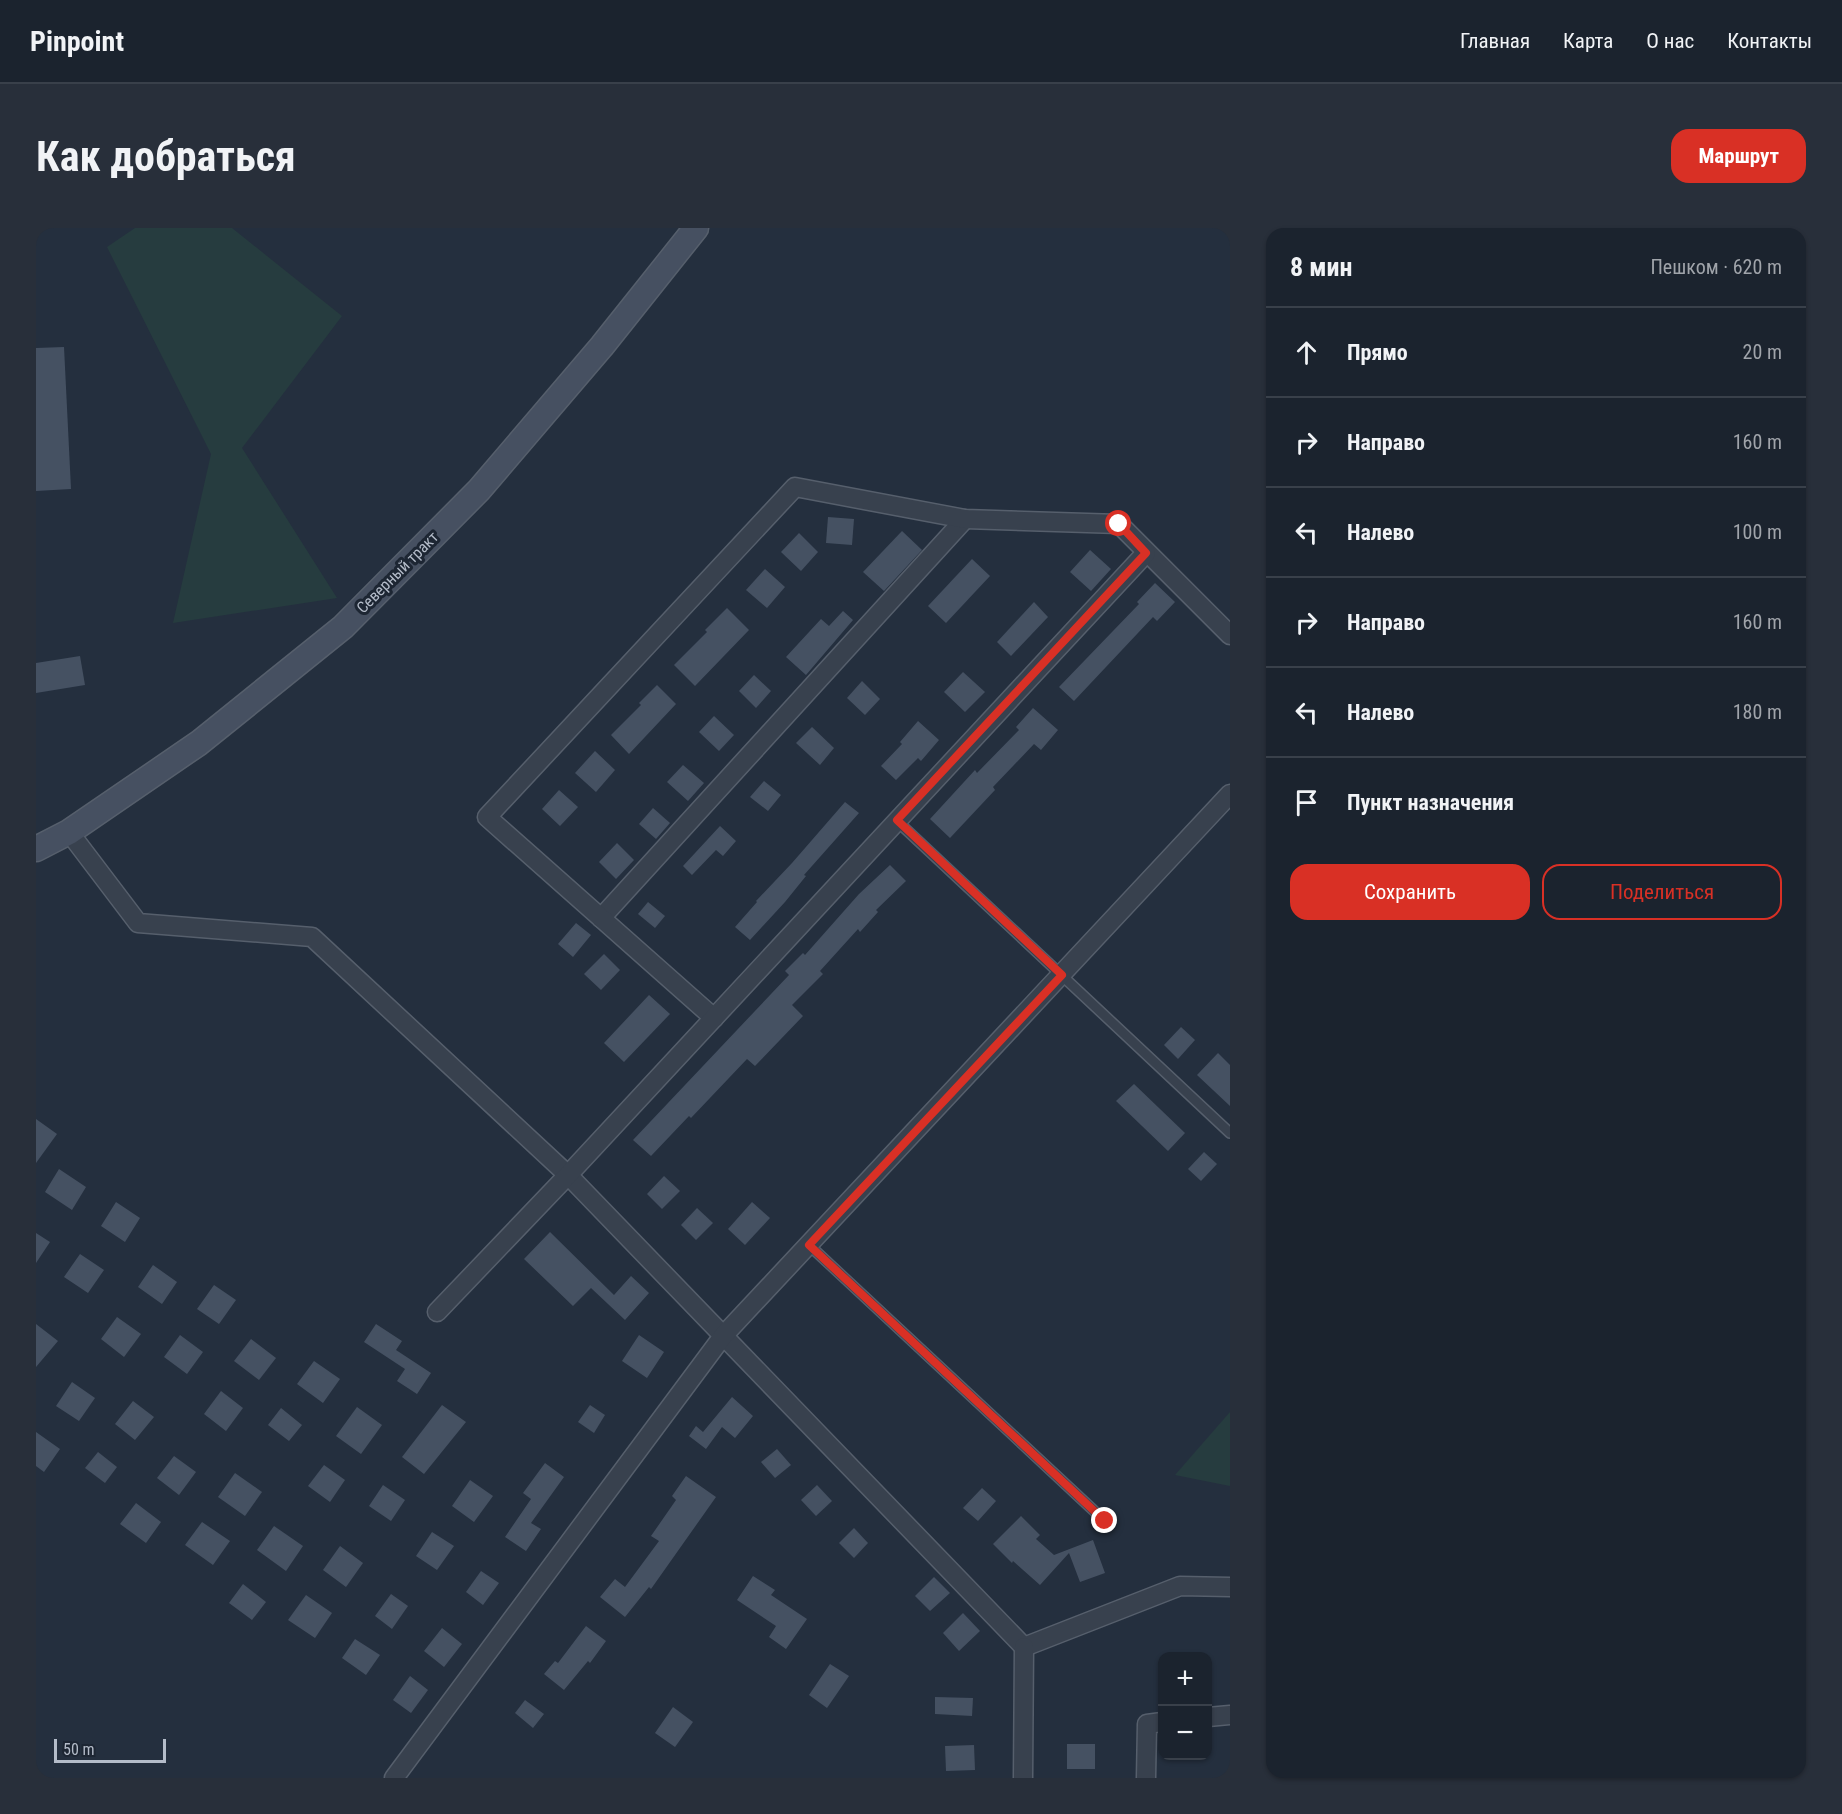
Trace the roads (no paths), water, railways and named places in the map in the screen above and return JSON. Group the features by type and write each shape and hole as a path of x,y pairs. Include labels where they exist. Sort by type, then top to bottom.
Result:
{"main road":[{"name":"Северный тракт","path":"36,849 69,832 199,743 343,627 479,490 602,346 696,228"}],"street":[{"path":"714,1018 487,817 795,487 965,519 1119,524 1230,635"},
{"path":"601,918 965,519"},
{"path":"437,1312 568,1175 1146,553"},
{"path":"394,1778 723,1336 1230,794"},
{"path":"69,832 138,923 312,937 568,1175 1024,1647 1023,1778"},
{"path":"1024,1647 1180,1586 1230,1587"},
{"path":"1212,1717 1230,1715"},
{"path":"1146,1778 1147,1724 1158,1723"}],"lane":[{"path":"897,820 1230,1132"},
{"path":"809,1245 1105,1521"}]}
